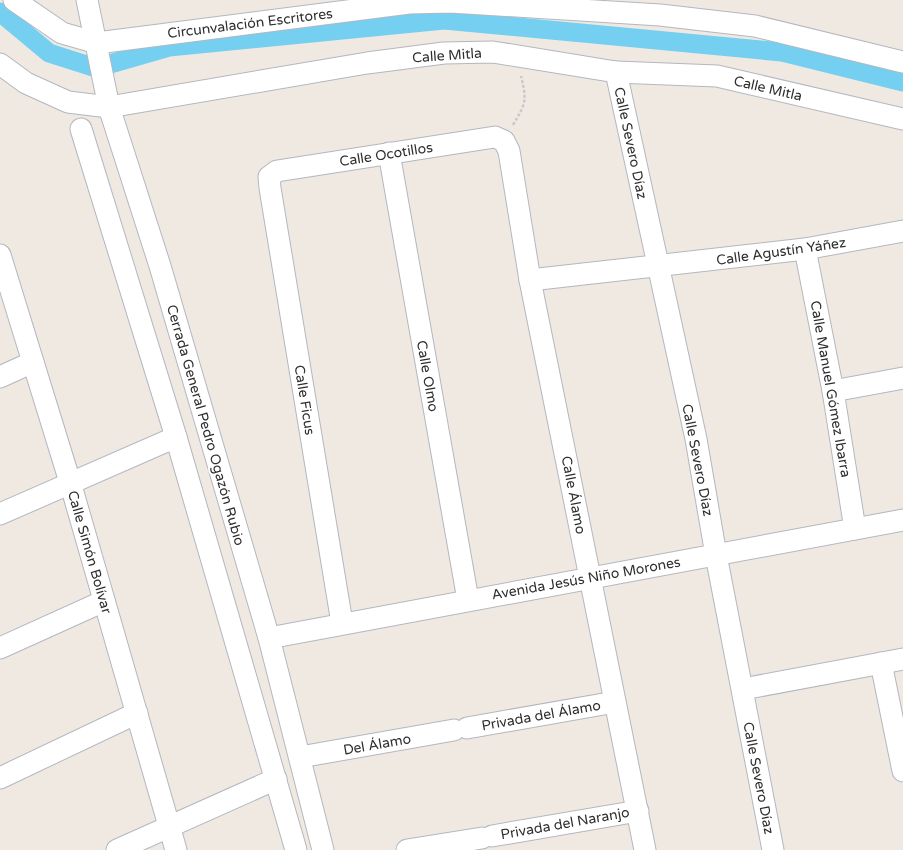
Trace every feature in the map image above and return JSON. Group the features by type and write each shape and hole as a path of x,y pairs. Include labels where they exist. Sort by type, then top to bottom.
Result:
{"street":[{"path":"14,0 62,33 98,51"},
{"name":"Cerrada General Pedro Ogazón Rubio","path":"87,0 108,99 160,266 269,638 323,850"},
{"name":"Circunvalación Escritores","path":"98,51 409,3 450,2 661,8 755,26 903,62"},
{"name":"Calle Mitla","path":"0,64 26,83 68,102 108,99 367,62 444,53 494,52 616,72 717,76 903,119"},
{"name":"Calle Severo Díaz","path":"616,72 696,439 716,555 773,850"},
{"path":"81,129 176,437 296,850"},
{"name":"Calle Ocotillos","path":"270,177 277,171 389,153 495,137 504,141"},
{"name":"Calle Álamo","path":"504,141 509,152 530,280 645,850"},
{"name":"Calle Olmo","path":"389,153 468,600"},
{"name":"Calle Ficus","path":"270,177 270,188 342,623"},
{"name":"Calle Agustín Yáñez","path":"530,280 658,267 805,249 903,231"},
{"name":"Calle Manuel Gómez Ibarra","path":"805,249 833,391 855,528"},
{"name":"Calle Simón Bolívar","path":"0,255 70,482 176,850"},
{"path":"0,377 33,362"},
{"path":"833,391 903,378"},
{"path":"0,514 70,482 176,437"},
{"name":"Avenida Jesús Niño Morones","path":"269,638 342,623 903,520"},
{"path":"0,648 104,600"},
{"path":"743,689 903,659"},
{"path":"881,662 903,771"},
{"name":"Privada del Álamo","path":"460,729 615,702"},
{"path":"0,778 137,713"},
{"name":"Del Álamo","path":"300,757 460,729"},
{"path":"117,850 276,779"},
{"name":"Privada del Naranjo","path":"407,850 638,811"}],"path":[{"path":"504,141 521,112 526,96 516,56"}],"waterway":[{"path":"0,12 49,53 96,68 169,47 444,20 782,52 903,82"}]}
